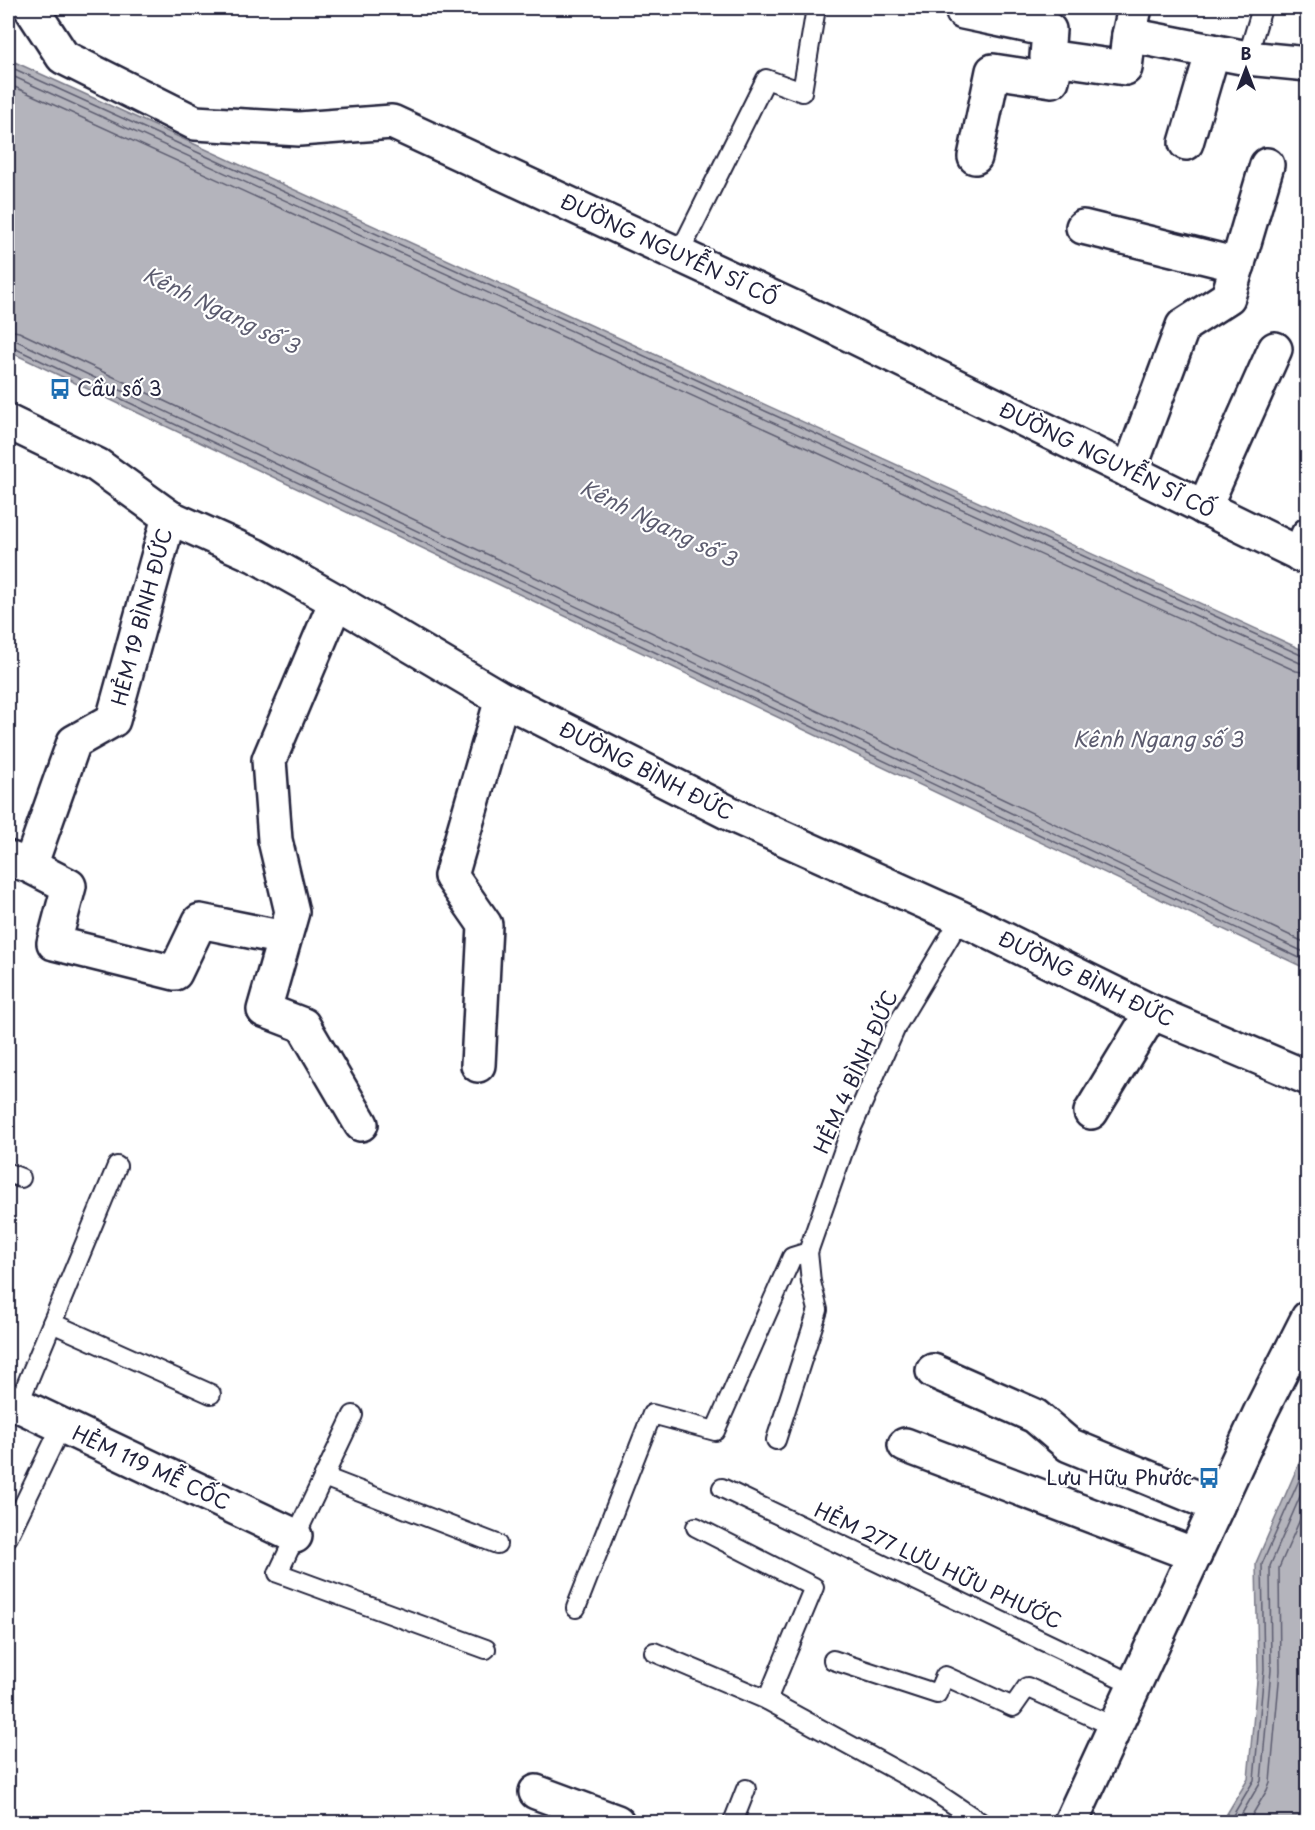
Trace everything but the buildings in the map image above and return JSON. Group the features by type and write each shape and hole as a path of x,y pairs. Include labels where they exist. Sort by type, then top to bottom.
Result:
{"street":[{"name":"ĐƯỜNG NGUYỄN SĨ CỐ","path":"31,8 63,57 195,123 299,129 392,122 812,316 1204,508 1305,549"},
{"path":"964,10 1049,30 1047,57 1125,68 1132,21 1213,51 1247,58 1308,64"},
{"path":"1185,142 1213,51"},
{"path":"975,157 993,71 1052,80 1057,58"},
{"path":"1129,471 1183,326 1228,297 1267,165"},
{"path":"1083,227 1238,265"},
{"path":"1204,508 1275,350"},
{"name":"ĐƯỜNG BÌNH ĐỨC","path":"8,422 97,465 169,517 256,556 502,699 741,819 961,918 1152,1012 1308,1078"},
{"name":"HẺM 19 BÌNH ĐỨC","path":"19,862 74,742 113,720 169,517"},
{"path":"336,601 269,760 275,840 292,912 264,1010 303,1025 361,1124"},
{"path":"478,1065 485,925 451,876 502,699"},
{"path":"19,862 69,885 54,943 175,973 200,921 284,938"},
{"path":"1091,1112 1152,1012"},
{"path":"1071,1822 1261,1411 1308,1318"},
{"path":"933,1371 1035,1416 1069,1445 1217,1506"},
{"name":"HẺM 119 MỄ CỐC","path":"13,1402 295,1536"},
{"path":"905,1445 1195,1555"},
{"path":"536,1792 617,1822"}],"lane":[{"path":"679,254 766,79 802,92 816,8"},
{"path":"1247,58 1262,8"},
{"name":"HẺM 4 BÌNH ĐỨC","path":"776,1440 818,1310 811,1282 808,1252 850,1132 897,1025 961,918"},
{"path":"13,1402 52,1323 117,1166"},
{"path":"576,1608 652,1414 715,1431 792,1257 808,1252"},
{"path":"52,1323 211,1394"},
{"path":"353,1415 278,1573 486,1649"},
{"path":"8,1537 62,1425"},
{"path":"324,1477 497,1544"},
{"name":"HẺM 277 LƯU HỮU PHƯỚC","path":"722,1488 1135,1685"},
{"path":"696,1527 814,1587 767,1700"},
{"path":"654,1652 767,1700 932,1790 980,1822"},
{"path":"833,1660 937,1694 945,1676 1013,1707 1027,1687 1115,1727"},
{"path":"733,1822 746,1789"}],"water":[{"name":"Kênh Ngang số 3","path":"8,59 1307,652 1307,969 8,351"},
{"path":"1307,1445 1307,1822 1222,1822 1248,1779 1258,1670 1256,1563"}],"place":[{"name":"Cầu số 3","path":"60,389"},
{"name":"Lưu Hữu Phước","path":"1209,1478"}]}
